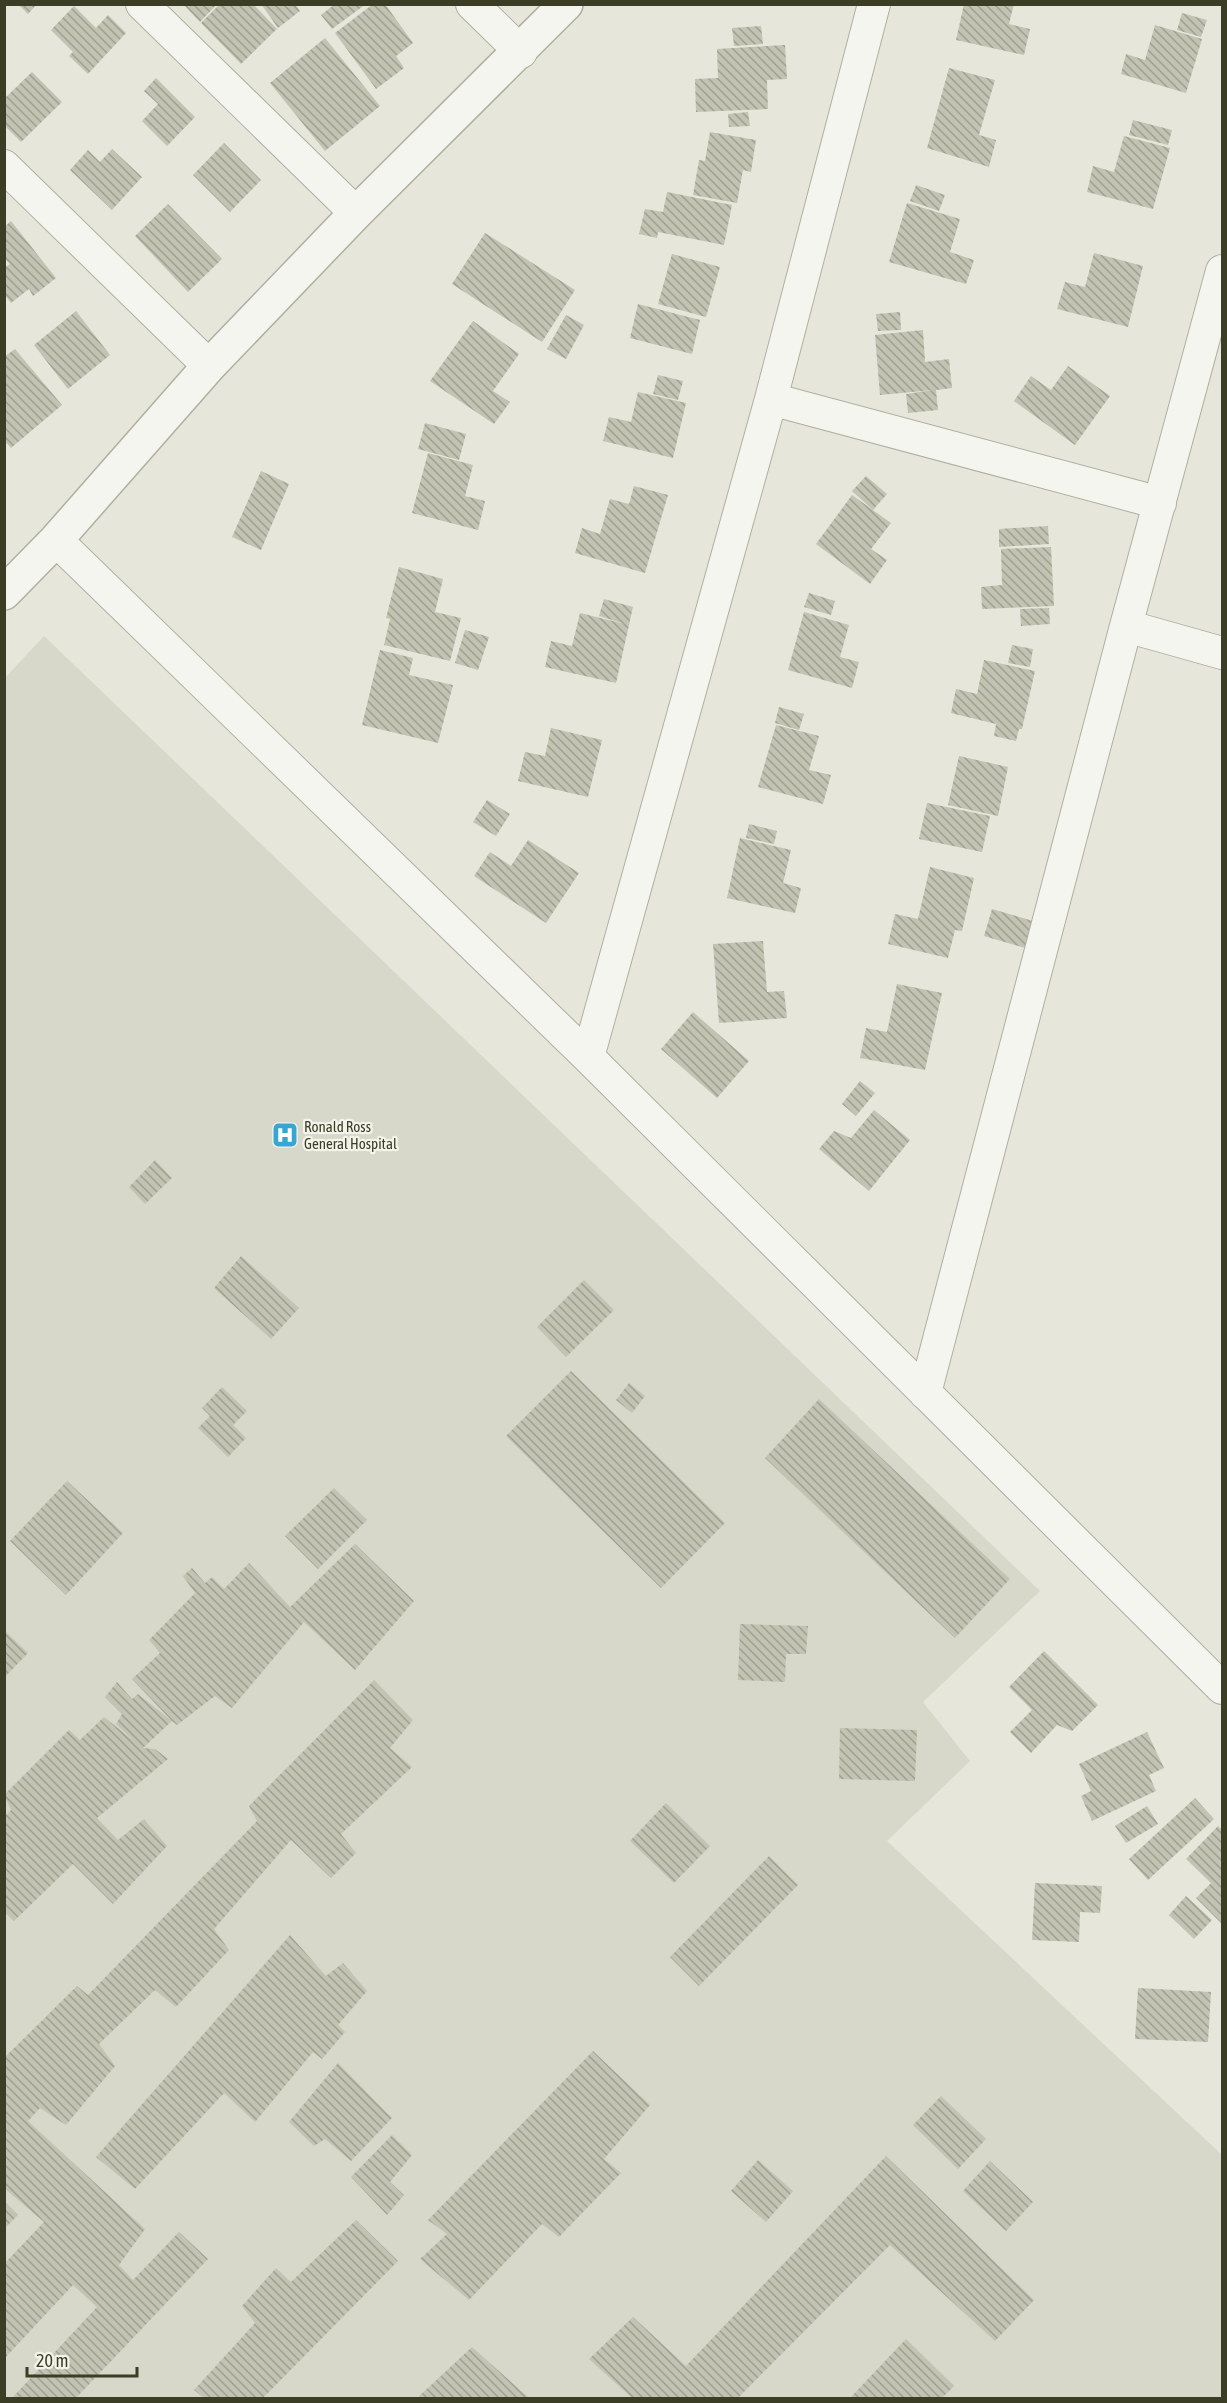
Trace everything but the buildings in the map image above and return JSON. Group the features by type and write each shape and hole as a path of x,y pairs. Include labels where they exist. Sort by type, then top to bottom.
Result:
{"street":[{"path":"142,4 356,213"},
{"path":"472,4 521,52"},
{"path":"4,593 56,540 209,366 356,213 521,52 566,4"},
{"path":"588,1057 771,399 874,4"},
{"path":"4,166 209,366"},
{"path":"926,1393 1126,626 1222,271"},
{"path":"771,399 1160,503"},
{"path":"56,540 588,1057 1222,1688"},
{"path":"1126,626 1222,653"}],"shaded area":[{"name":"Ronald Ross General Hospital","path":"44,636 1040,1591 923,1702 970,1761 887,1841 1222,2155 1222,2398 5,2398 4,679"}],"place":[{"name":"Ronald Ross General Hospital","path":"285,1135"}]}
